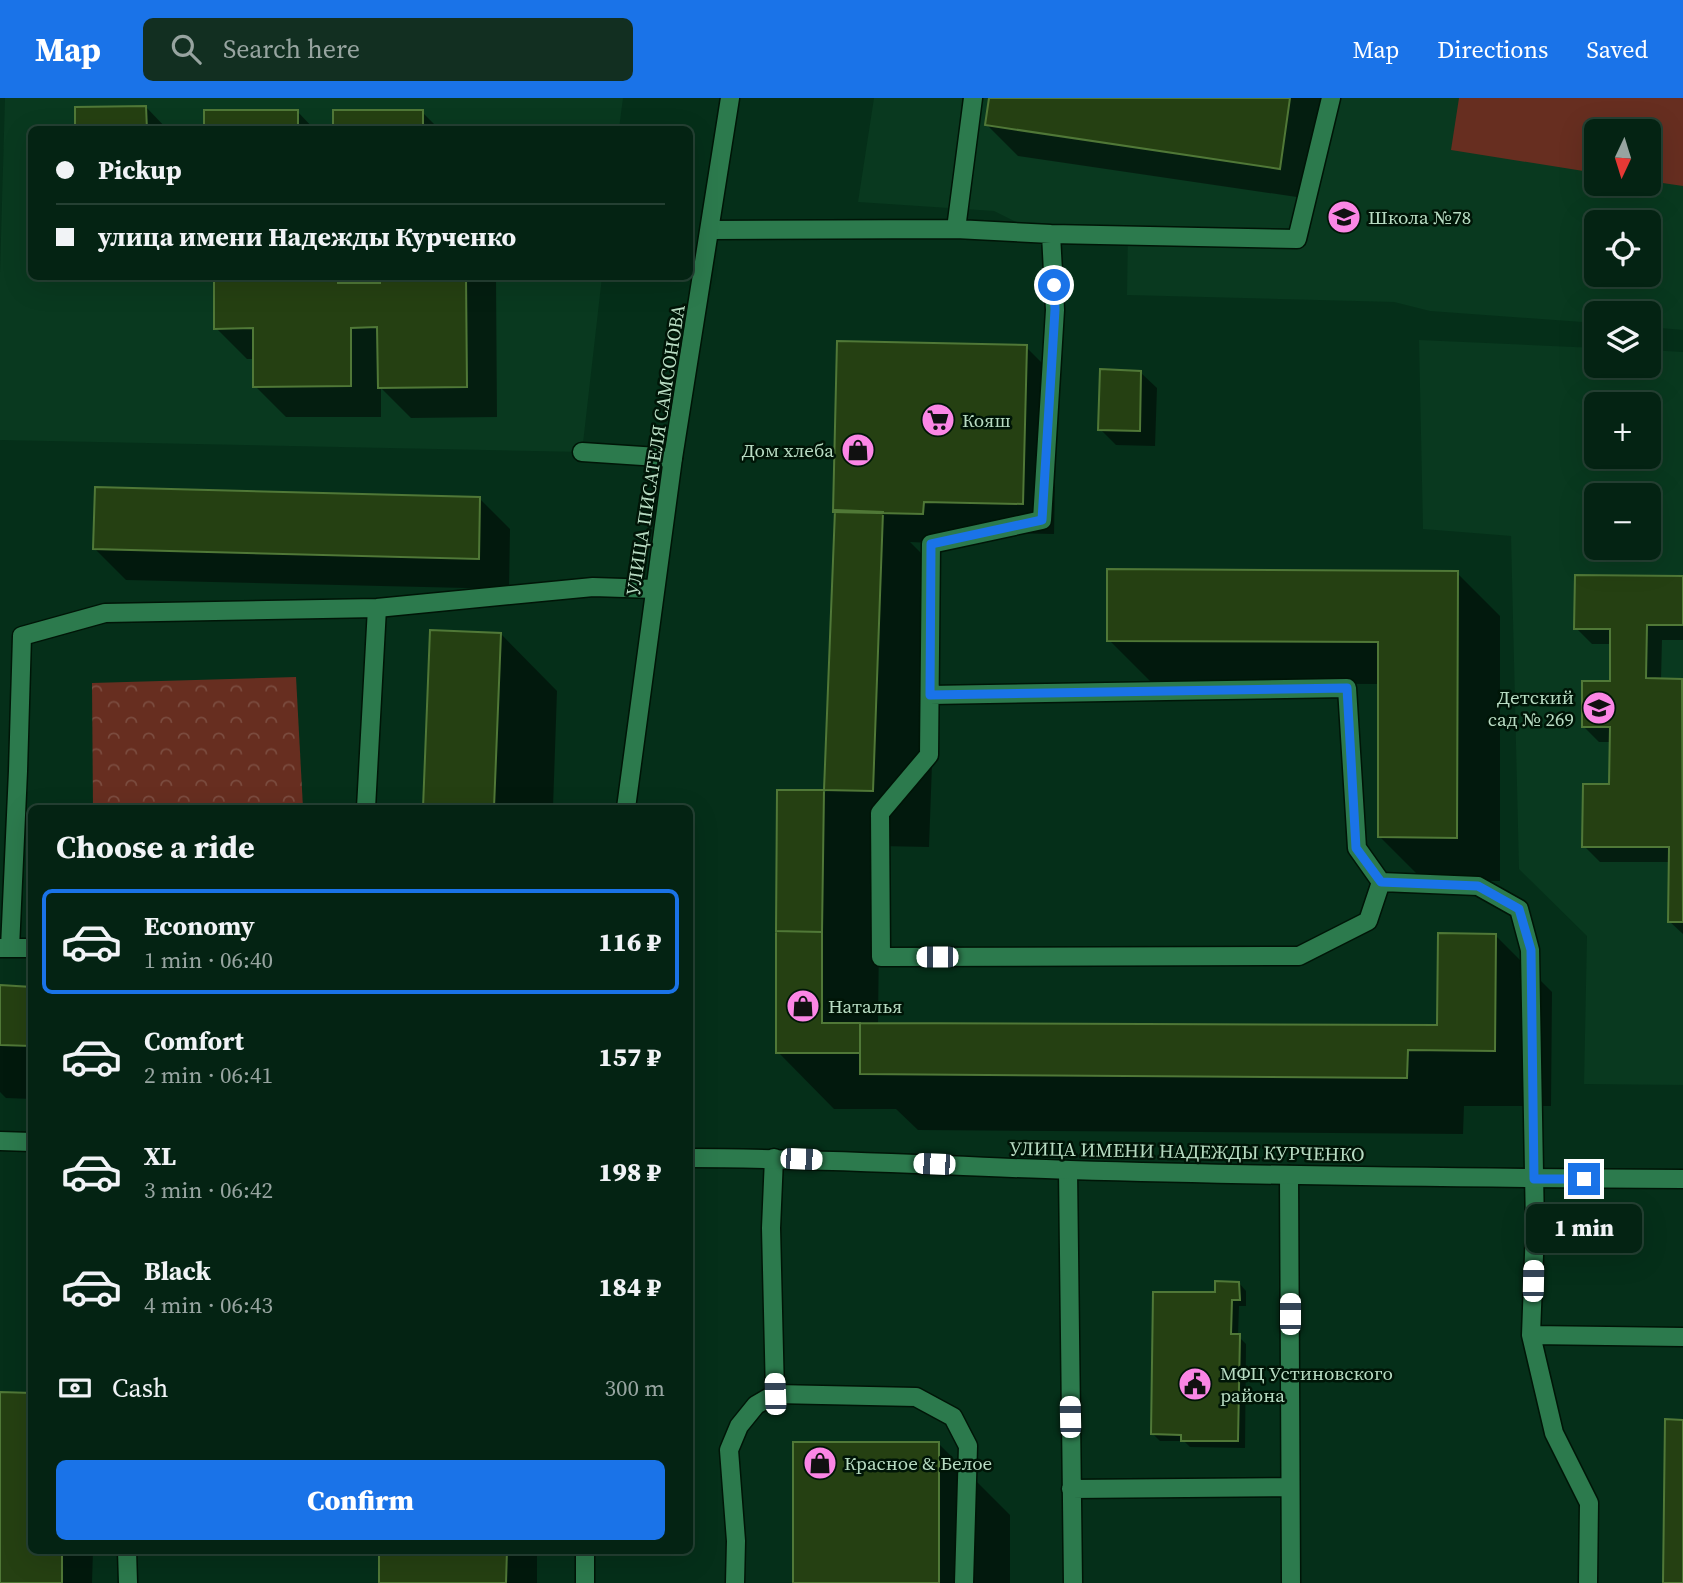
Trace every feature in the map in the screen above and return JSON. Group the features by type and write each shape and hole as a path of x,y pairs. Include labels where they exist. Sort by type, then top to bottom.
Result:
{"street":[{"name":"УЛИЦА ПИСАТЕЛЯ САМСОНОВА","path":"626,805 673,458 730,98"},
{"path":"956,229 973,98"},
{"path":"710,230 956,229 1051,234 1297,239 1331,98"},
{"path":"1051,234 1055,310 1042,520 931,544 929,755 880,813 881,957 1299,956 1368,921 1381,882"},
{"path":"582,452 673,458"},
{"path":"28,948 5,948 19,771 22,636 105,613 377,608 593,587 655,589"},
{"path":"366,805 377,608"},
{"path":"930,695 1347,688 1356,848 1381,882"},
{"path":"1381,882 1478,886 1519,909 1531,950 1534,1179 1531,1335 1554,1433 1589,1503 1588,1583"},
{"path":"0,1141 28,1142"},
{"name":"УЛИЦА ИМЕНИ НАДЕЖДЫ КУРЧЕНКО","path":"693,1158 774,1158 1068,1170 1289,1175 1683,1179"},
{"path":"774,1158 771,1228 775,1394"},
{"path":"1068,1170 1073,1583"},
{"path":"1289,1175 1291,1583"},
{"path":"1531,1335 1683,1337"},
{"path":"735,1583 736,1541 729,1450 739,1426 756,1405 775,1394 916,1397 953,1417 968,1446 964,1583"},
{"path":"1071,1489 1290,1487"},
{"path":"127,1554 128,1583"},
{"path":"585,1554 585,1583"}],"shaded area":[{"path":"5,98 623,98 619,126 28,126 28,280 602,280 582,452 0,440 0,273"},
{"name":"Школа №78","path":"874,98 1683,98 1683,330 1661,328 1661,301 1584,301 1584,322 1430,311 1394,302 1127,295 1128,229 1024,226 994,211 858,202"},
{"name":"Детский сад № 269","path":"1419,340 1584,347 1584,378 1661,378 1661,351 1683,352 1683,1085 1584,1084 1587,936 1519,869 1511,536 1423,529"}],"green space":[{"path":"1459,98 1683,98 1683,186 1661,183 1661,119 1584,119 1584,171 1451,150"},
{"path":"296,677 303,805 93,805 92,683"}],"building":[{"path":"989,98 1290,98 1280,169 985,125"},
{"path":"146,106 147,126 75,126 75,107"},
{"path":"204,110 298,110 298,126 204,126"},
{"path":"333,110 423,110 423,126 333,126"},
{"path":"214,280 338,280 338,283 380,283 380,280 466,280 467,387 378,388 377,327 351,328 351,386 253,387 253,328 214,329"},
{"path":"837,341 1027,345 1023,504 924,502 923,514 833,512"},
{"path":"1100,369 1141,371 1140,431 1098,430"},
{"path":"95,487 480,497 479,559 93,549"},
{"path":"835,510 883,512 873,791 824,790"},
{"path":"1107,569 1458,571 1457,838 1378,837 1378,642 1107,641"},
{"path":"1575,575 1683,576 1683,625 1647,625 1646,678 1682,679 1683,922 1668,922 1669,847 1582,847 1583,784 1609,784 1610,727 1582,727 1582,681 1610,681 1610,629 1574,629"},
{"path":"430,630 501,633 494,805 423,805"},
{"path":"777,790 824,790 822,932 776,931"},
{"path":"776,931 822,932 822,1023 860,1023 860,1053 776,1053"},
{"path":"1438,933 1496,934 1495,1051 1408,1050 1407,1078 860,1074 860,1023 1437,1025"},
{"path":"0,985 28,987 28,1046 0,1045"},
{"name":"МФЦ Устиновского района","path":"1215,1281 1239,1282 1240,1300 1232,1300 1231,1334 1240,1334 1238,1441 1181,1441 1181,1435 1151,1434 1153,1292 1215,1292"},
{"path":"0,1392 28,1393 28,1554 62,1554 62,1583 0,1583"},
{"path":"1665,1419 1683,1420 1683,1583 1663,1583"},
{"path":"793,1442 939,1442 939,1583 793,1583"},
{"path":"379,1554 507,1554 506,1583 379,1583"}],"place":[{"name":"Школа №78","path":"1344,217"},
{"name":"Кояш","path":"938,420"},
{"name":"Дом хлеба","path":"858,450"},
{"name":"Детский сад № 269","path":"1599,708"},
{"name":"Наталья","path":"803,1006"},
{"name":"МФЦ Устиновского района","path":"1195,1384"},
{"name":"Красное & Белое","path":"820,1463"}],"route":[{"path":"1054,285 1055,310 1042,520 931,544 930,695 1347,688 1356,848 1381,882 1478,886 1519,909 1531,950 1534,1179 1584,1179"}]}
